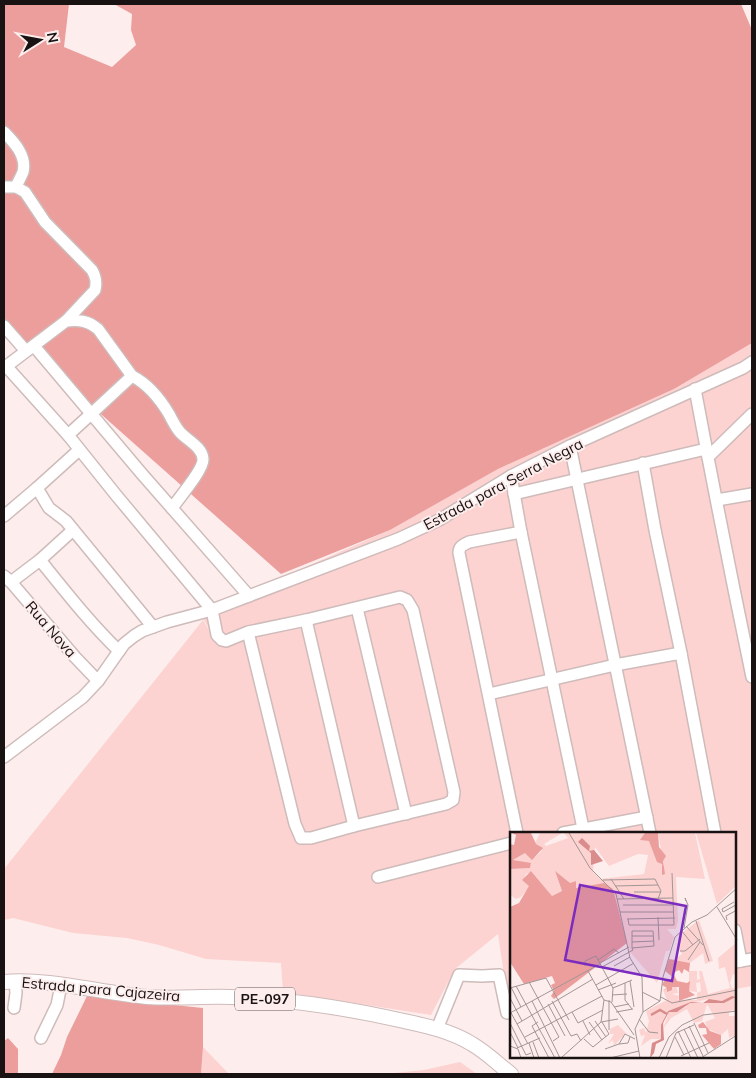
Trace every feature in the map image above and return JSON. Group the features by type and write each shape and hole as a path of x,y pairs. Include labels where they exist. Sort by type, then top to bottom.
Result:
{"main road":[{"name":"Estrada para Cajazeira","path":"9,982 23,981 156,997 228,997 275,1000 360,1011 437,1029 471,1043 511,1074"}],"street":[{"path":"4,132 21,152 24,163 23,171 10,187 25,192 45,222 88,266 94,274 96,284 95,290 66,321 5,367 68,435 212,610 217,635 222,640 226,641 248,632 400,597 407,600 413,610 454,792 453,800 450,803 310,838 301,838 298,833 248,632"},
{"path":"66,321 82,320 93,324 132,376 148,387 168,412 178,429 198,449 203,462 199,471 172,508"},
{"path":"4,326 30,348 91,414 249,596"},
{"name":"Estrada para Serra Negra","path":"4,757 76,702 98,681 119,650 134,636 153,627 212,610 398,539 439,520 511,476 570,446 743,368 752,362"},
{"path":"68,435 132,376"},
{"path":"695,389 726,555 752,677"},
{"path":"514,494 643,464 707,453 752,414"},
{"path":"570,446 650,832"},
{"path":"4,516 79,450"},
{"path":"643,464 715,832"},
{"path":"511,476 583,831 647,817"},
{"path":"37,488 49,508 66,521 153,627"},
{"path":"717,500 752,494"},
{"path":"7,579 40,560 73,530"},
{"path":"517,832 459,548 468,542 521,532"},
{"path":"40,560 65,592 102,634 119,650"},
{"name":"Rua Nova","path":"7,579 98,681"},
{"path":"357,608 406,814"},
{"path":"306,620 354,826"},
{"path":"488,694 615,665 681,653"},
{"path":"378,877 510,843"},
{"path":"736,934 743,961"},
{"path":"437,1029 459,975 499,975 507,1013"},
{"path":"9,982 16,993 14,1008"},
{"path":"41,1038 57,1005 61,985"}],"shaded area":[{"path":"4,4 69,4 64,47 112,67 136,45 131,30 132,14 114,4 741,4 752,30 752,343 674,389 498,469 390,530 281,574 4,328"},
{"path":"752,343 752,986 736,989 736,832 510,832 510,995 504,975 498,934 455,969 431,1015 283,992 281,963 206,959 127,938 73,933 13,918 4,920 4,869 203,620 221,650 200,613 390,530 498,469 674,389"},
{"path":"87,996 203,1008 201,1074 52,1074"},
{"path":"8,1038 18,1049 18,1074 4,1074 4,1041"},
{"path":"203,1047 229,1074 201,1074"},
{"path":"460,1062 477,1074 384,1074 424,1070"}]}
